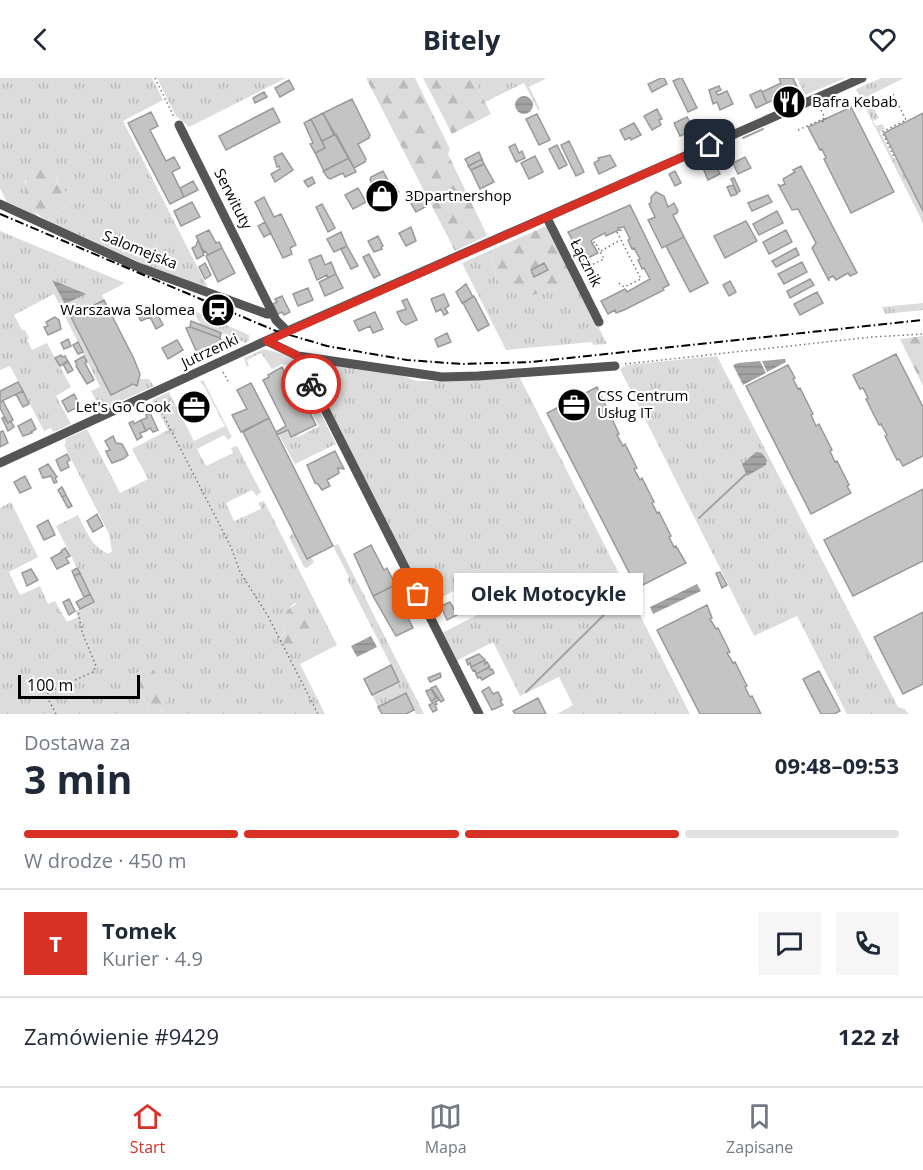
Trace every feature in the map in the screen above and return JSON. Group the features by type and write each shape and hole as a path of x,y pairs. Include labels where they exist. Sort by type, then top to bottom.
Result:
{"street":[{"name":"Jutrzenki","path":"0,463 287,331 862,78"},
{"name":"Serwituty","path":"178,126 273,314 282,328 287,331"},
{"name":"Salomejska","path":"0,204 138,267 267,314 273,314"},
{"name":"Łącznik","path":"547,218 599,322"},
{"path":"267,341 298,356 442,377 615,366"},
{"path":"298,356 479,714"}],"path":[{"path":"155,78 178,126"},
{"path":"893,94 907,120 882,132 894,157"},
{"path":"818,103 825,118"},
{"path":"822,122 826,120 825,118"},
{"path":"798,130 825,118"},
{"path":"619,227 621,230 617,232 641,279 624,287 619,283"},
{"path":"600,251 621,240"},
{"path":"589,266 604,259 595,242 592,243"},
{"path":"626,249 631,247"},
{"path":"634,265 639,262"},
{"path":"615,366 872,337 923,334"},
{"path":"222,371 228,381"},
{"path":"153,394 231,547 240,572 268,616 318,714"},
{"path":"56,714 47,697 48,692 93,672 96,666 82,632 78,610"}],"green space":[{"path":"0,78 152,78 163,100 123,121 208,288 165,274 48,221 54,214 70,205 71,198 58,184 57,177 25,180 25,190 38,217 7,202 0,188"},
{"path":"157,78 286,78 189,127 176,116"},
{"path":"366,78 415,78 450,149 448,154 486,236 455,251"},
{"path":"423,78 473,78 491,114 452,134"},
{"path":"473,78 547,78 529,87 540,109 538,110 524,83 485,102"},
{"path":"797,78 846,78 805,95"},
{"path":"881,78 904,78 868,96 871,102 867,104 870,109 873,107 879,118 873,121 876,126 882,124 885,129 880,132 893,158 896,157 923,211 923,223 856,89"},
{"path":"42,166 51,167 58,184 71,198 70,205 54,214 48,221 34,210 29,202 25,185 27,177"},
{"path":"546,226 576,282 530,296 511,293 497,279 489,251"},
{"path":"0,231 125,283 102,295 104,300 72,317 111,395 133,384 137,385 139,379 149,379 154,386 101,410 91,391 100,387 54,294 14,315 22,330 25,330 32,350 47,343 71,387 56,396 71,424 53,432 51,428 44,431 10,366 0,370"},
{"path":"489,251 497,279 530,296 576,282 607,344 593,345 592,342 506,350 462,263"},
{"path":"923,303 923,310 885,314 882,307"},
{"path":"192,310 249,335 249,340 246,343 201,325"},
{"path":"923,336 923,386 900,339"},
{"path":"264,349 292,356 336,444 295,464 279,435 287,431 291,438 297,435 298,437 319,426 288,366 282,364 272,369 261,353 247,360 249,366 247,367 244,358"},
{"path":"717,356 898,707 905,709 908,714 847,714 797,616 754,636 620,369 627,365"},
{"path":"327,363 399,374 416,381 520,378 690,714 557,714 573,705 559,677 520,696 493,642 456,661 442,633 479,614 464,586 427,604 312,377 314,371"},
{"path":"203,380 232,437 228,440 224,435 197,449 206,466 233,453 231,448 237,446 261,492 257,496 252,490 226,503 234,521 261,509 259,503 264,501 337,645 300,664 325,714 160,714 163,709 148,668 132,675 151,714 0,714 0,508 11,502 38,557 9,572 20,595 40,586 48,604 55,601 67,622 78,617 75,611 94,602 56,526 78,515 94,543 109,554 112,551 109,534 64,445 65,439 87,429 120,493 148,479 132,449 168,430 152,400 169,392 194,441 225,426 200,382","holes":["295,603 310,622 311,632 309,646 298,651 281,639 285,631 284,620 289,608"]},
{"path":"294,532 307,558 311,557 314,562 307,568 304,567 289,537"},
{"path":"338,544 424,714 416,714 405,694 378,707 372,695 399,681 347,579 349,577 333,546"},
{"path":"305,602 313,628 313,641 309,647 301,651 288,653 281,639 285,632 284,616 294,605"},
{"path":"148,668 154,670 168,698 160,714 151,714 132,675"}],"shaded area":[{"path":"524,96 532,101 533,105 528,113 524,114 516,109 515,105 520,97"},
{"path":"52,280 84,293 86,294 65,304"},
{"path":"785,359 786,362 767,372 762,361"},
{"path":"760,361 766,373 743,385 733,365"},
{"path":"756,452 762,453 767,460 766,465 747,476 742,464"},
{"path":"697,584 701,591 653,614 650,607"},
{"path":"371,636 377,647 357,657 351,646"}],"building":[{"path":"664,78 667,84 652,92 648,84"},
{"path":"680,78 697,108 688,112 673,81"},
{"path":"779,78 793,78 798,89 767,103 762,92 781,83"},
{"path":"289,80 294,89 280,97 275,88"},
{"path":"719,86 721,90 716,92 718,95 727,91 733,104 720,110 717,102 713,104 709,90"},
{"path":"761,90 767,103 756,108 750,95"},
{"path":"264,92 267,97 255,103 253,98"},
{"path":"352,99 370,135 358,144 366,159 365,162 354,168 323,113"},
{"path":"851,107 894,192 851,213 824,159 826,158 822,149 820,150 808,127"},
{"path":"273,108 280,122 226,150 219,136"},
{"path":"657,109 662,119 659,120 661,125 652,130 644,116"},
{"path":"151,112 158,126 150,130 166,161 174,157 180,168 172,172 184,197 170,204 128,123"},
{"path":"323,113 334,135 322,141 311,119"},
{"path":"923,113 923,211 884,133"},
{"path":"537,114 550,140 539,145 526,119"},
{"path":"687,117 694,130 680,136 674,123"},
{"path":"311,119 325,148 315,153 304,123"},
{"path":"634,123 641,135 625,140 620,130"},
{"path":"336,134 349,158 324,171 316,155 325,148 322,141"},
{"path":"569,141 584,172 576,176 561,145"},
{"path":"515,144 519,153 522,151 525,158 516,162 509,147"},
{"path":"557,145 567,165 559,169 549,149"},
{"path":"479,152 482,159 469,166 465,159"},
{"path":"282,153 293,170 275,182 271,174 280,169 274,157"},
{"path":"610,155 616,166 599,174 594,163 599,160 598,158"},
{"path":"535,156 543,172 529,179 521,163"},
{"path":"745,157 751,168 738,174 733,163"},
{"path":"349,158 356,172 345,177 343,173 330,179 323,171"},
{"path":"482,159 484,164 471,170 468,166"},
{"path":"714,162 720,174 708,180 703,168"},
{"path":"484,164 494,182 480,189 471,170"},
{"path":"801,166 857,273 850,276 848,273 836,280 833,276 829,278 829,281 812,248 816,243 798,209 792,210 778,184 780,186 785,184 783,179"},
{"path":"383,171 391,186 394,184 399,192 395,195 396,198 379,203 370,179"},
{"path":"675,171 681,183 675,186 669,174"},
{"path":"312,177 315,183 308,187 304,181"},
{"path":"734,178 740,191 737,193 731,179"},
{"path":"193,181 198,190 184,197 180,188"},
{"path":"733,185 737,194 731,196 727,187"},
{"path":"358,188 366,202 353,209 345,195"},
{"path":"656,192 664,196 668,207 674,203 678,211 673,215 684,237 662,248 648,220 655,217 649,204"},
{"path":"416,193 417,196 420,194 427,206 416,212 409,200"},
{"path":"768,195 772,202 752,211 748,203"},
{"path":"264,197 274,217 281,214 296,245 290,248 292,254 283,258 255,202"},
{"path":"192,202 200,217 181,226 174,211"},
{"path":"322,204 335,228 328,232 316,207"},
{"path":"630,205 669,285 663,288 664,290 624,310 616,313 615,310 608,314 601,301 625,289 627,292 650,279 644,268 642,269 634,248 632,249 624,227 606,236 605,233 593,239 591,241 598,253 584,260 568,232"},
{"path":"777,211 783,223 759,235 753,224"},
{"path":"746,221 757,241 725,258 714,236"},
{"path":"265,222 271,233 264,237 258,226"},
{"path":"411,227 416,241 406,246 399,233"},
{"path":"209,230 216,243 219,242 222,248 208,255 196,236"},
{"path":"786,230 792,242 769,254 763,242"},
{"path":"341,232 347,246 334,252 327,239"},
{"path":"378,236 383,246 382,249 374,252 368,241"},
{"path":"684,237 708,283 690,292 666,246"},
{"path":"198,240 204,255 197,259 192,248 196,246"},
{"path":"347,246 358,266 351,269 341,249"},
{"path":"222,248 235,273 218,282 206,256"},
{"path":"796,248 799,255 776,267 772,261"},
{"path":"369,254 380,275 374,278 363,257"},
{"path":"321,255 325,265 331,262 336,274 317,280 309,260"},
{"path":"802,262 807,272 784,284 778,274"},
{"path":"205,263 211,275 205,279 199,267"},
{"path":"544,263 548,270 534,277 531,270"},
{"path":"336,274 343,288 325,296 319,282"},
{"path":"810,279 814,285 790,298 787,291"},
{"path":"730,281 736,292 729,296 723,285"},
{"path":"466,284 473,297 462,303 456,292"},
{"path":"308,288 313,300 298,306 293,294"},
{"path":"817,292 823,303 800,315 794,304"},
{"path":"444,294 449,306 445,308 448,313 444,315 441,309 436,312 431,299"},
{"path":"282,296 290,312 284,315 282,312 278,314 273,304 277,302 275,299"},
{"path":"474,296 489,325 478,331 463,303"},
{"path":"407,299 417,320 406,325 401,321 397,312 406,309 402,301"},
{"path":"104,300 140,374 137,386 133,384 111,395 71,317"},
{"path":"153,306 163,325 156,329 150,317 141,321 137,314"},
{"path":"375,312 383,329 373,333 370,326 359,331 354,321"},
{"path":"55,317 59,320 61,329 48,335 44,327 48,326 46,322"},
{"path":"191,321 221,333 220,338 190,327"},
{"path":"190,327 220,338 222,342 197,353 186,328"},
{"path":"447,333 451,342 438,347 435,339"},
{"path":"68,339 71,346 64,349 61,343"},
{"path":"177,340 183,350 168,359 162,348"},
{"path":"78,342 83,352 78,354 73,345"},
{"path":"896,354 923,407 923,456 903,466 899,459 897,460 881,424 879,425 863,388 860,389 853,375"},
{"path":"65,356 68,362 60,366 55,358"},
{"path":"84,356 94,380 87,384 75,361"},
{"path":"68,361 73,370 68,373 63,364"},
{"path":"788,365 798,389 800,388 813,414 811,415 816,426 819,424 832,450 830,451 851,493 811,514 746,386"},
{"path":"282,367 304,411 308,409 316,425 291,437 288,430 277,435 276,432 286,426 263,380"},
{"path":"18,382 23,391 0,402 0,391"},
{"path":"251,383 269,418 241,432 232,415 247,409 237,390"},
{"path":"597,387 619,434 617,435 623,446 625,444 637,468 634,469 640,480 642,478 657,513 659,512 671,536 669,537 674,547 676,546 686,563 637,588 547,413"},
{"path":"23,391 29,404 23,407 16,394"},
{"path":"74,394 80,406 68,412 62,401"},
{"path":"196,399 205,414 190,418 186,403"},
{"path":"3,401 13,420 8,423 0,408 0,402"},
{"path":"150,413 158,430 153,432 150,428 146,431 141,420 147,418 146,415"},
{"path":"4,417 8,423 11,421 14,427 8,431 2,418"},
{"path":"269,418 333,546 307,559 243,432"},
{"path":"31,419 36,429 23,436 18,426"},
{"path":"141,420 146,431 140,433 142,437 137,440 129,423 133,421 134,424"},
{"path":"3,431 8,443 0,447 0,432"},
{"path":"113,436 116,443 122,444 128,455 112,463 106,451 110,450 105,441"},
{"path":"335,451 344,469 338,468 339,473 327,480 330,486 322,490 315,483 307,465"},
{"path":"67,454 70,460 67,462 69,467 61,471 56,460"},
{"path":"48,464 57,477 55,478 57,482 54,483 51,476 43,478 39,469"},
{"path":"25,476 31,488 20,493 14,482"},
{"path":"62,487 66,495 62,497 58,490"},
{"path":"923,489 923,561 853,596 824,540"},
{"path":"66,495 72,506 68,508 62,497"},
{"path":"97,514 103,526 93,532 87,521"},
{"path":"48,520 55,535 44,540 37,526"},
{"path":"371,545 384,570 387,568 393,580 397,578 399,583 373,596 354,554"},
{"path":"65,548 70,556 66,558 69,563 57,569 51,558"},
{"path":"77,568 80,573 74,576 72,571"},
{"path":"31,569 38,580 27,586 22,573"},
{"path":"720,572 727,585 722,588 716,573"},
{"path":"80,573 90,594 84,597 74,576"},
{"path":"399,583 402,589 398,590 404,602 401,604 413,628 396,636 373,596"},
{"path":"90,594 94,602 80,609 76,602"},
{"path":"69,599 75,611 69,615 63,602"},
{"path":"450,602 457,615 447,620 441,606"},
{"path":"707,605 712,618 710,619 716,629 718,628 730,652 727,653 733,663 735,662 750,697 752,696 761,714 700,714 657,630"},
{"path":"923,612 923,684 903,694 874,637"},
{"path":"479,654 485,660 471,667 470,663 468,665 466,660"},
{"path":"485,660 485,664 487,662 490,667 476,674 471,667"},
{"path":"391,665 399,682 372,695 364,679"},
{"path":"489,667 494,673 482,680 478,678 476,674"},
{"path":"819,671 840,711 834,714 821,714 803,679"},
{"path":"440,673 441,677 430,682 428,678"},
{"path":"436,686 444,700 441,702 431,688"},
{"path":"489,687 493,694 498,692 503,705 492,710 482,691"},
{"path":"431,689 436,698 431,701 426,691"},
{"path":"406,693 414,710 406,714 382,714 378,707"},
{"path":"437,697 439,700 435,702 437,704 435,705 437,710 433,712 429,705"},
{"path":"538,698 546,714 515,714 513,711"}],"waterway":[{"path":"743,138 763,129"},
{"path":"717,149 733,143"},
{"path":"692,161 708,153"},
{"path":"699,518 746,474"},
{"path":"526,692 622,597"}],"railway":[{"path":"0,214 276,331 327,346 407,360 462,364 532,362 923,320"}],"way so far":[{"path":"311,384 418,594"}],"place":[{"name":"Bafra Kebab","path":"789,102"},
{"name":"3Dpartnershop","path":"382,196"},
{"name":"Warszawa Salomea","path":"218,310"},
{"name":"CSS Centrum Usług IT","path":"574,405"},
{"name":"Let's Go Cook","path":"194,407"},
{"name":"Olek Motocykle","path":"418,594"}],"route":[{"path":"311,384 298,356 267,341 710,145"}]}
